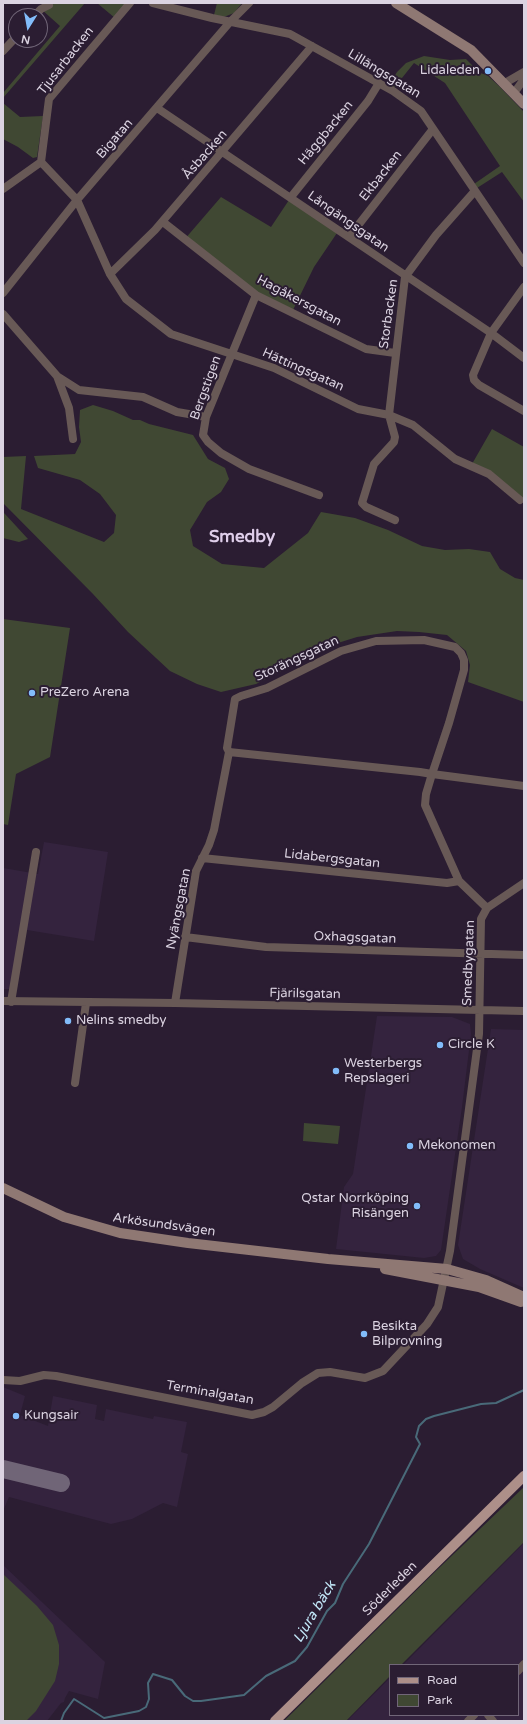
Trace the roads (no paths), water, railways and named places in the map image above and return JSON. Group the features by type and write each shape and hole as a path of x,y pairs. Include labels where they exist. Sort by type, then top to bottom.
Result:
{"main road":[{"path":"396,3 471,50 524,104"},
{"name":"Arkösundsvägen","path":"3,1188 64,1217 120,1233 188,1243 328,1259 486,1280 524,1297"},
{"name":"Arkösundsvägen","path":"446,1274 524,1304"},
{"name":"Söderleden","path":"275,1721 524,1476"}],"street":[{"name":"Tjusarbacken","path":"41,162 48,99 130,3"},
{"path":"153,3 230,22"},
{"name":"Bigatan","path":"3,293 78,200 230,22 248,3"},
{"path":"44,8 49,6"},
{"name":"Lillängsgatan","path":"230,22 281,31 312,46 379,83 421,111 474,192 524,263"},
{"name":"Åsbacken","path":"110,274 162,222 312,46"},
{"path":"505,83 524,72"},
{"path":"514,93 524,79"},
{"name":"Häggbacken","path":"291,197 368,101 379,83"},
{"name":"Långängsgatan","path":"158,108 291,197 405,277 491,333 524,358"},
{"name":"Ekbacken","path":"349,237 432,129"},
{"path":"3,189 41,162 78,200"},
{"name":"Storbacken","path":"389,415 405,277 436,235 474,192"},
{"name":"Hättingsgatan","path":"78,200 110,274 126,299 171,334 274,368 358,409 389,415 413,425 455,459 489,474 520,500"},
{"name":"Hagåkersgatan","path":"162,222 256,295 366,349 395,353"},
{"path":"524,287 491,333 474,375 474,380 479,385 524,411"},
{"name":"Bergstigen","path":"256,295 206,417 203,435 208,442 221,453 249,469 319,494"},
{"path":"3,314 57,376 79,390 143,397 177,412 206,417"},
{"path":"57,376 69,408 73,439"},
{"path":"389,415 395,437 394,442 374,464 362,503 366,507 395,520"},
{"name":"Storängsgatan","path":"229,752 227,748 236,699 267,688 341,651 376,641 424,640 455,647 461,653 464,660 464,670 454,709 432,774"},
{"path":"229,752 420,772 524,786"},
{"name":"Nyängsgatan","path":"174,1003 196,871 209,846 214,830 229,752"},
{"name":"Smedbygatan","path":"432,774 426,794 425,805 459,881 487,908 481,919 480,1010 478,1034 446,1274"},
{"name":"Fjärilsgatan","path":"36,852 7,1002 174,1003 524,1011"},
{"name":"Lidabergsgatan","path":"202,858 447,883 459,881"},
{"path":"487,908 524,883"},
{"name":"Oxhagsgatan","path":"185,937 266,947 524,955"},
{"path":"75,1083 86,1003"},
{"name":"Terminalgatan","path":"3,1380 20,1381 44,1375 56,1376 243,1414 258,1414 273,1407 302,1383 318,1373 330,1372 365,1378 383,1371 436,1313 446,1274"}],"waterway":[{"name":"Ljura bäck","path":"61,1721 64,1713 74,1699 104,1718 139,1711 146,1707 149,1699 148,1683 153,1674 172,1680 185,1696 193,1701 201,1701 244,1695 266,1676 295,1661 307,1647 327,1611 335,1603 343,1584 369,1544 420,1444 416,1437 419,1426 426,1419 434,1416 481,1404 496,1403 524,1390"}],"place":[{"name":"Lidaleden","path":"488,71"},
{"name":"PreZero Arena","path":"32,693"},
{"name":"Nelins smedby","path":"68,1021"},
{"name":"Circle K","path":"440,1045"},
{"name":"Westerbergs Repslageri","path":"336,1071"},
{"name":"Mekonomen","path":"410,1146"},
{"name":"Qstar Norrköping Risängen","path":"417,1206"},
{"name":"Besikta Bilprovning","path":"364,1334"},
{"name":"Kungsair","path":"16,1416"}],"district":[{"name":"Smedby","path":"242,538"}]}
